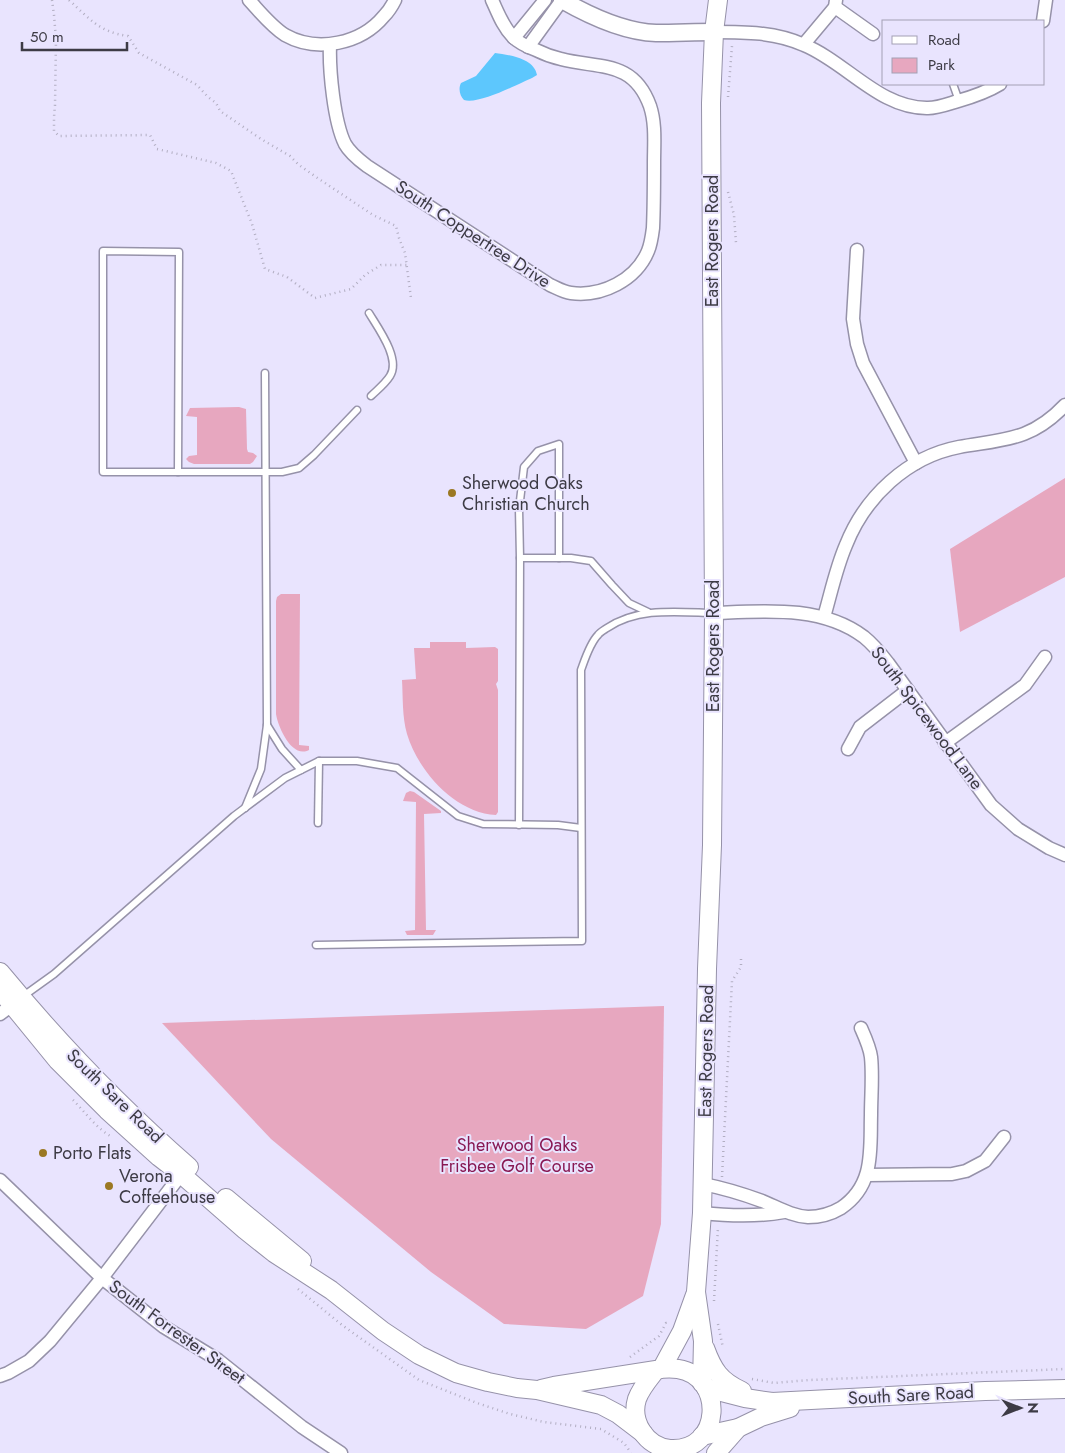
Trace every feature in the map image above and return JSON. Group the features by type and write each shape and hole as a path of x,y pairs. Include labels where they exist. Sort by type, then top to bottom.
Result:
{"main road":[{"name":"East Rogers Road","path":"704,1386 703,1341 696,1292 702,1212 712,845 714,612 711,103 714,32 718,0"},
{"name":"South Sare Road","path":"0,972 11,1006"},
{"name":"South Sare Road","path":"0,990 11,1006 58,1061 107,1110 159,1157 185,1170 245,1230 274,1253 331,1290 383,1331 419,1355 456,1373 471,1378 537,1390 601,1405 618,1414 647,1441"},
{"name":"East Rogers Road","path":"659,1369 680,1334 696,1292"},
{"path":"703,1341 710,1361 720,1378 729,1385 762,1401"},
{"name":"South Sare Road","path":"537,1390 659,1369"},
{"path":"659,1369 682,1370 694,1375 704,1386 712,1410 710,1422 697,1444 676,1449 665,1448 647,1441 636,1421 636,1400 640,1391 659,1369"},
{"name":"South Sare Road","path":"704,1386 772,1402 976,1391 1065,1389"},
{"name":"South Sare Road","path":"697,1444 775,1412 818,1401"},
{"path":"716,1453 738,1428"}],"street":[{"path":"249,0 268,21 286,35 303,42 330,44 349,40 367,31 384,17 395,0"},
{"name":"South Coppertree Drive","path":"330,44 329,62 337,119 346,145 357,158 560,290 571,293 583,293 599,292 612,287 634,271 648,252 651,242 655,135 653,118 646,96 638,85 621,71 598,64 561,59 528,47 514,38 501,20 492,0"},
{"path":"514,38 545,0"},
{"path":"528,47 562,0 584,12 634,30 655,33 733,32 782,37 804,44 826,55 882,95 901,104 915,107 944,106 973,97 998,85"},
{"path":"1043,20 1046,0"},
{"path":"804,44 835,4 873,34"},
{"path":"858,250 853,320 856,344 863,363 916,463"},
{"path":"824,617 846,545 861,514 884,487 916,463 940,453 1008,439 1031,432 1053,418 1065,405"},
{"name":"South Spicewood Lane","path":"714,612 787,612 824,617 851,629 869,641 884,657 991,805 1018,829 1034,840 1065,855"},
{"path":"945,743 1025,685 1045,657"},
{"path":"848,749 860,727 908,690"},
{"path":"703,1184 764,1202 784,1212 808,1217 826,1215 849,1202 861,1188 870,1155 871,1056 861,1028"},
{"path":"866,1175 952,1174 966,1171 985,1161 1004,1136"},
{"path":"0,1376 29,1361 50,1341 102,1278 185,1170"},
{"name":"South Forrester Street","path":"0,1180 102,1278 164,1327 218,1360 302,1427 341,1453"},
{"path":"702,1212 765,1216 784,1212"}],"lane":[{"path":"952,85 959,101"},
{"path":"178,472 179,252 103,251 103,472 178,472 265,472 282,472 300,468 357,410"},
{"path":"369,313 388,346 394,362 391,376 371,396"},
{"path":"245,808 261,769 267,725 265,373"},
{"path":"519,825 519,509 524,467 538,451 559,444 559,558"},
{"path":"520,558 559,558 591,561 630,603 648,612"},
{"path":"316,945 582,941 581,670 586,654 597,635 627,618 648,612 714,612"},
{"path":"267,725 282,749 301,770"},
{"path":"11,1006 54,974 234,816 285,778 319,762 357,761 397,768 458,816 483,824 558,825 581,828"},
{"path":"318,823 319,762"}],"path":[{"path":"52,0 56,39 54,131 59,136 150,135 156,149 216,164 231,171 252,224 265,269 287,278 315,298 351,289 365,275 380,265 407,265"},
{"path":"69,0 101,29 114,34 128,36 139,53 197,85 216,103 220,112 290,156 318,179 365,210 396,226 405,253 410,298"},
{"path":"728,101 733,32"},
{"path":"726,187 734,215 736,242"},
{"path":"722,1177 732,981 741,967 741,957"},
{"path":"714,1303 718,1227"},
{"path":"717,1321 723,1349"},
{"path":"625,1359 632,1357 658,1336 666,1323"},
{"path":"745,1378 774,1383 1065,1369"},
{"path":"593,1428 594,1422"}],"green space":[{"path":"239,407 246,409 247,449 248,452 257,456 253,462 250,464 194,464 189,462 186,459 189,456 197,455 197,417 186,416 190,408"},
{"path":"1065,478 1065,577 960,632 950,549"},
{"path":"281,594 300,594 299,745 309,746 309,750 303,752 297,750 287,740 276,714 276,601 277,597"},
{"path":"430,642 466,642 466,648 495,647 498,649 498,681 496,684 498,690 498,812 496,815 466,807 440,788 429,775 412,748 404,721 402,680 416,679 414,648 430,648"},
{"path":"410,791 441,811 441,813 424,814 426,930 436,930 433,935 407,935 405,931 415,930 416,802 403,801 406,793"},
{"name":"Sherwood Oaks Frisbee Golf Course","path":"664,1006 661,1224 643,1296 586,1329 504,1324 431,1272 271,1139 162,1023"}],"water":[{"path":"495,53 514,56 526,61 535,69 537,75 488,97 479,100 464,100 460,92 461,83 476,76"}],"place":[{"name":"Sherwood Oaks Christian Church","path":"452,493"},
{"name":"Porto Flats","path":"43,1153"},
{"name":"Verona Coffeehouse","path":"109,1186"}]}
